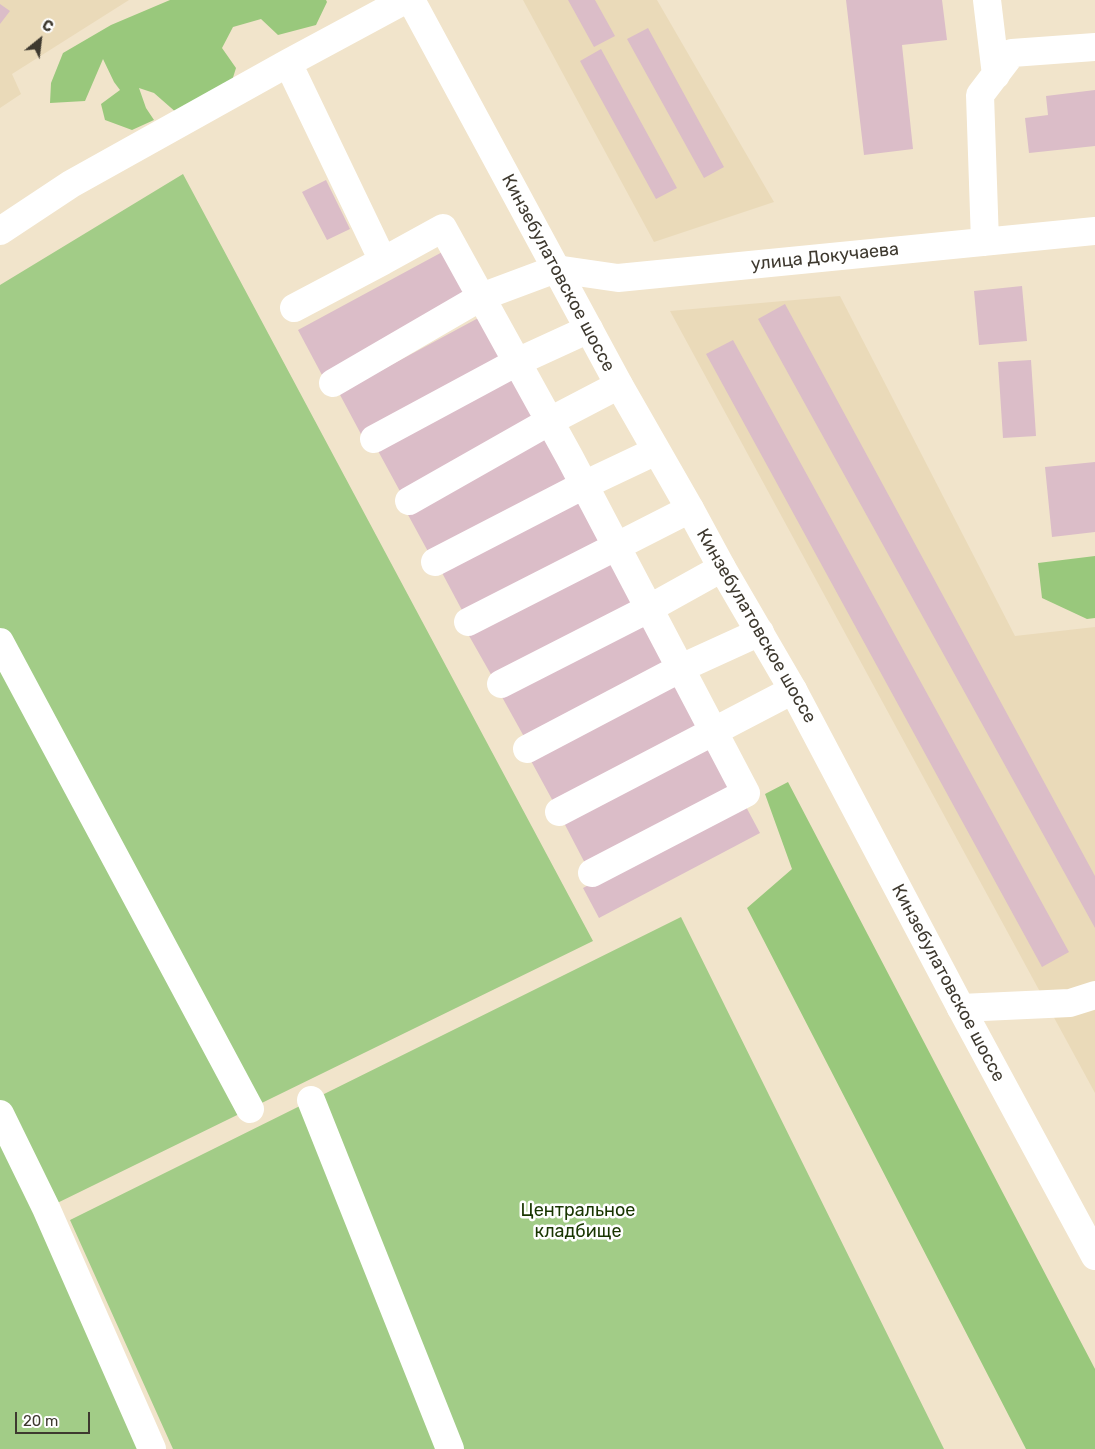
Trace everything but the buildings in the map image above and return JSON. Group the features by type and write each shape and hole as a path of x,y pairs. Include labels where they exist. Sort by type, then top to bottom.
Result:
{"main road":[{"path":"0,231 72,184 405,0"},
{"name":"Кинзебулатовское шоссе","path":"411,0 619,385 793,690 1095,1256"},
{"path":"987,0 996,75"},
{"path":"984,242 980,95 1012,53 1095,47"},
{"path":"288,63 383,261"},
{"path":"294,308 443,228 550,421 650,608 746,793 592,873"},
{"name":"улица Докучаева","path":"556,269 618,278 1095,231"},
{"path":"333,383 481,297 556,269"},
{"path":"374,439 517,362 589,329"},
{"path":"410,501 550,421 619,385"},
{"path":"435,562 584,485 656,451"},
{"path":"468,622 690,509"},
{"path":"501,684 650,608 722,568"},
{"path":"527,749 681,668 760,632"},
{"path":"0,642 250,1109"},
{"path":"559,812 793,690"},
{"path":"961,1008 1070,1002 1095,995"},
{"path":"311,1100 450,1449"},
{"path":"0,1114 46,1208 152,1449"}],"shaded area":[{"path":"0,0 129,0 12,74 21,94 0,108"},
{"path":"523,0 657,0 774,202 654,242"},
{"path":"840,296 1015,636 1095,627 1095,1093 670,311"}],"green space":[{"path":"170,0 326,0 327,2 316,25 278,35 261,19 233,27 222,48 236,68 231,84 178,114 154,93 139,88 146,108 154,120 132,130 105,120 101,104 120,90 103,59 85,101 50,103 51,83 63,53 111,25"},
{"path":"183,174 593,941 47,1208 152,1449 0,1449 0,285"},
{"path":"1095,556 1095,618 1087,619 1042,598 1038,563"},
{"path":"788,782 1095,1369 1095,1449 1026,1449 747,908 792,869 765,794"},
{"name":"Центральное кладбище","path":"681,917 944,1449 173,1449 70,1220"}]}
